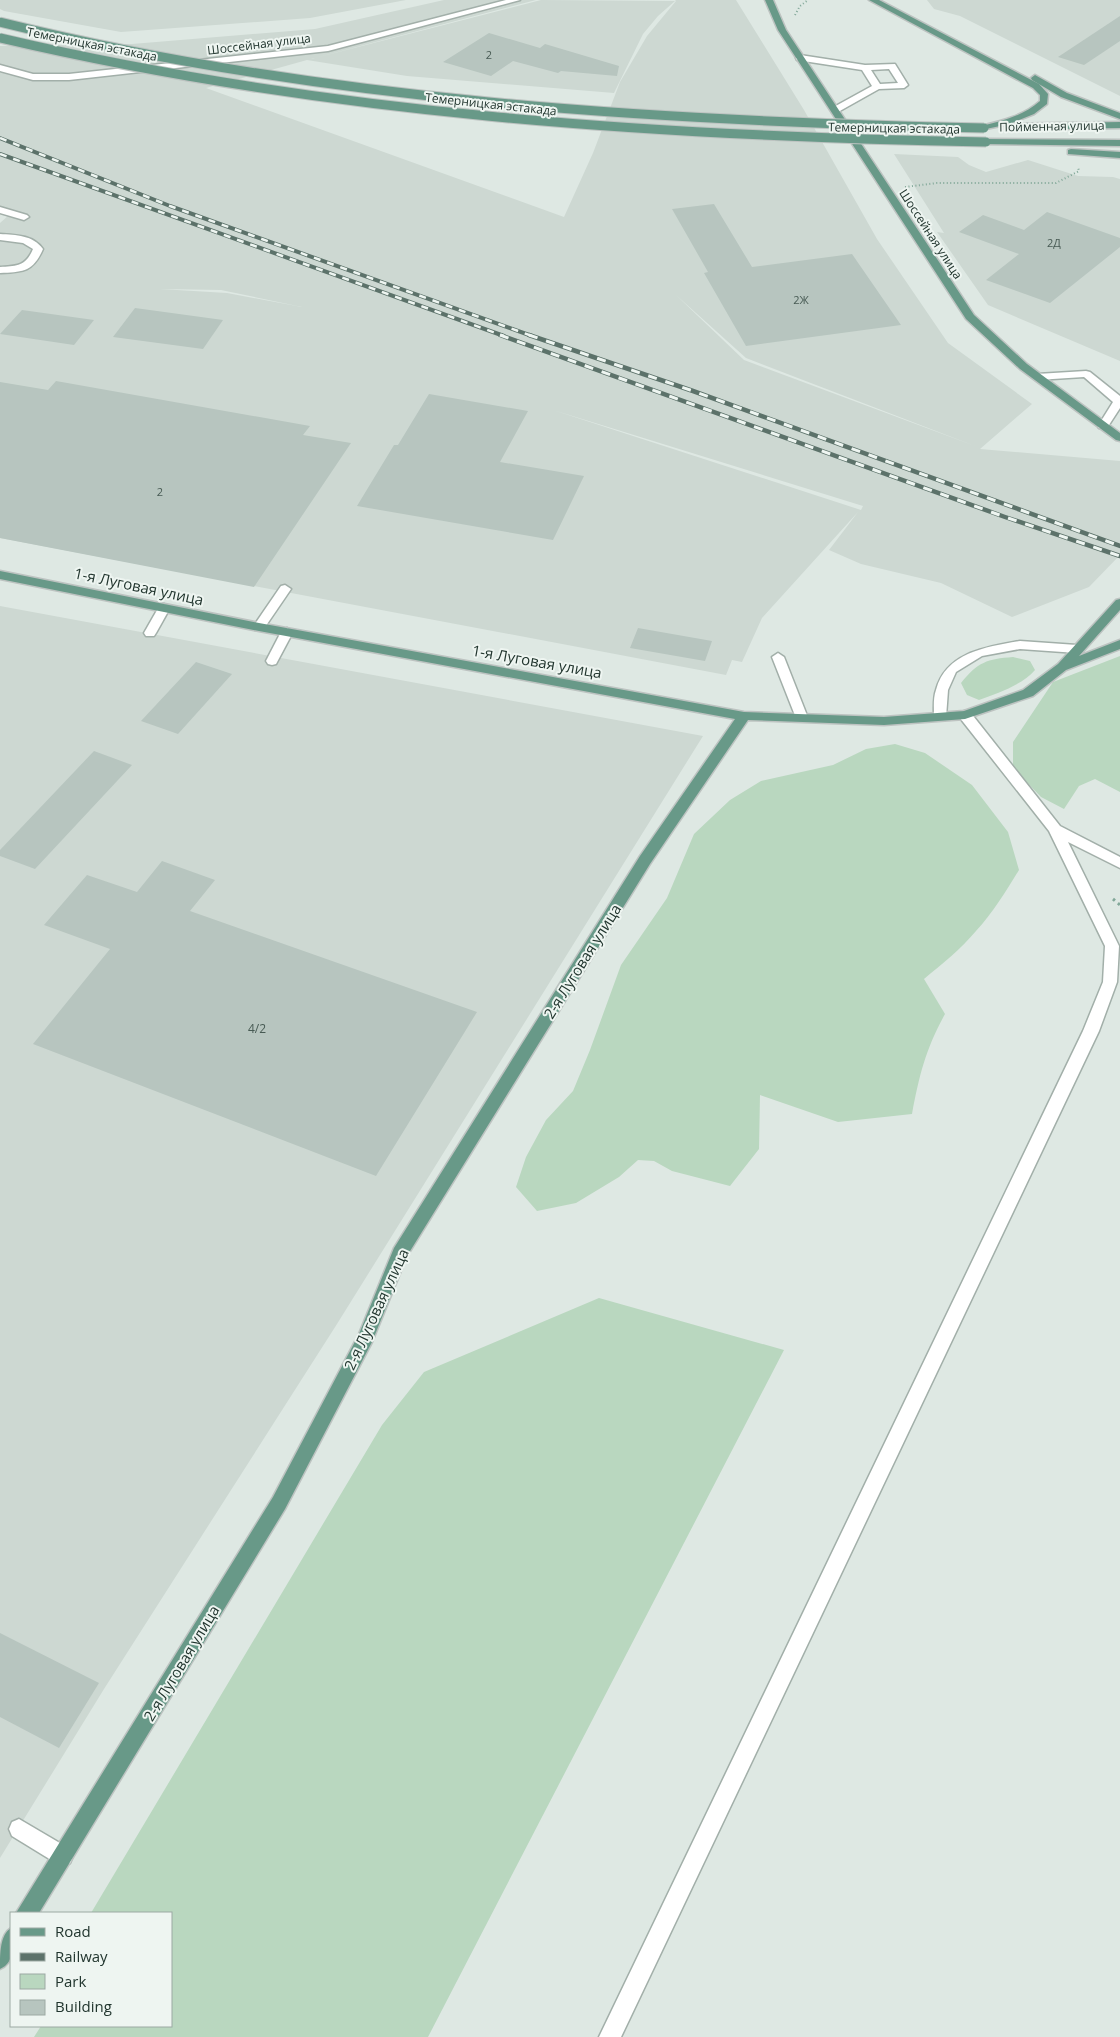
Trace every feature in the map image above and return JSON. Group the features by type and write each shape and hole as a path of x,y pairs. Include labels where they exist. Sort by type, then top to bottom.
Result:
{"main road":[{"name":"Шоссейная улица","path":"769,0 782,30 970,318 994,343 1120,438"},
{"path":"873,0 1036,86 1044,94 1044,102 1035,112 1019,119 984,128"},
{"path":"888,0 1064,95 1120,116"},
{"name":"Темерницкая эстакада","path":"0,22 105,45 307,81 440,97 564,110 768,123 984,128"},
{"name":"Темерницкая эстакада","path":"0,38 83,56 296,94 434,111 549,123 757,137 989,142"},
{"name":"Пойменная улица","path":"984,128 1120,125"},
{"path":"989,142 1004,146 1120,156"},
{"name":"Пойменная улица","path":"989,142 1120,143"},
{"name":"1-я Луговая улица","path":"0,575 259,627 744,716 884,721 965,715 1028,693 1062,667"},
{"path":"1062,667 1120,603"},
{"path":"1062,667 1120,644"},
{"name":"2-я Луговая улица","path":"28,1912 279,1503 366,1338 400,1253 645,860 744,716"},
{"path":"0,1958 10,1941"}],"street":[{"name":"Шоссейная улица","path":"0,68 33,77 69,77 304,51 348,44 516,0"},
{"path":"800,58 865,68 892,66 904,85 877,87 835,110"},
{"path":"865,68 877,87"},
{"path":"0,210 24,217"},
{"path":"0,237 30,242 38,249 33,262 26,268 0,270"},
{"path":"1037,377 1086,374 1119,401 1103,426"},
{"path":"259,627 285,589"},
{"path":"150,633 164,608"},
{"path":"272,661 287,632"},
{"path":"940,717 942,690 951,670 978,653 1020,645 1077,649"},
{"path":"778,657 802,718"},
{"path":"610,2037 1091,1031 1110,982 1112,946 1055,829 965,715"},
{"path":"1055,829 1120,863"},
{"path":"19,1829 63,1856"}],"path":[{"path":"887,190 937,183 1056,184 1079,171 1078,163"}],"shaded area":[{"path":"0,0 406,0 310,18 121,32 4,11 0,9"},
{"path":"444,0 536,0 311,59 541,0 675,1 658,16 643,34 614,93 407,76 307,60 206,88 564,217 593,153 620,82 647,36 676,1 675,0 736,0 804,110 877,239 948,343 1032,404 980,449 1120,461 1120,555 1089,587 1012,617 941,583 861,564 829,550 858,512 762,618 742,662 732,660 726,675 0,538 0,223 9,215 0,213 0,46 132,44 315,29","holes":["160,289 221,290 302,307 227,293","676,295 746,358 975,446 744,360","553,410 863,506 861,510"]},
{"path":"927,0 1120,0 1120,96 960,16 934,9"},
{"path":"894,154 958,157 969,165 986,172 1028,160 1078,176 1120,179 1120,361 988,305 937,232 944,233"},
{"path":"0,606 703,736 337,1324 104,1689 0,1858"}],"green space":[{"path":"1120,656 1120,792 1095,779 1079,786 1064,809 1041,797 1013,768 1013,742 1053,682"},
{"path":"1013,657 1030,661 1035,670 1017,684 979,700 967,695 961,683 973,670 984,663 996,659"},
{"path":"895,744 925,753 972,785 1008,832 1019,870 999,902 970,938 924,979 945,1014 924,1062 912,1114 838,1122 760,1095 759,1149 730,1186 672,1171 654,1161 638,1160 619,1177 576,1203 537,1211 516,1187 526,1157 546,1120 573,1091 621,965 667,898 694,834 730,800 761,781 833,765 866,749"},
{"path":"599,1298 784,1350 428,2037 34,2037 40,2027 172,2027 172,1912 92,1912 382,1425 424,1372"}],"building":[{"path":"1120,16 1120,41 1084,65 1058,57"},
{"path":"489,33 540,48 545,44 619,66 617,76 561,71 558,73 513,61 491,76 443,62"},
{"path":"714,204 752,267 852,254 901,325 746,346 704,273 708,272 672,209"},
{"path":"1047,212 1120,238 1120,247 1050,303 986,280 1019,254 959,232 983,215 1024,230"},
{"path":"135,308 223,320 203,349 113,337"},
{"path":"22,310 94,320 74,345 0,334"},
{"path":"56,381 310,426 303,435 351,443 254,587 0,538 0,382 48,390"},
{"path":"429,394 528,411 500,462 584,476 553,540 357,506 394,445 398,445"},
{"path":"638,628 712,641 705,661 630,648"},
{"path":"196,662 232,674 178,734 141,721"},
{"path":"94,751 132,765 35,869 0,856 0,850"},
{"path":"162,861 215,880 190,911 477,1012 376,1176 33,1044 110,949 44,925 87,875 137,892"},
{"path":"0,1633 99,1683 59,1748 0,1717"}],"railway":[{"path":"0,138 170,206 532,336"},
{"path":"0,154 504,336"},
{"path":"500,335 1005,517 1120,556"},
{"path":"529,335 693,391 1120,546"}]}
